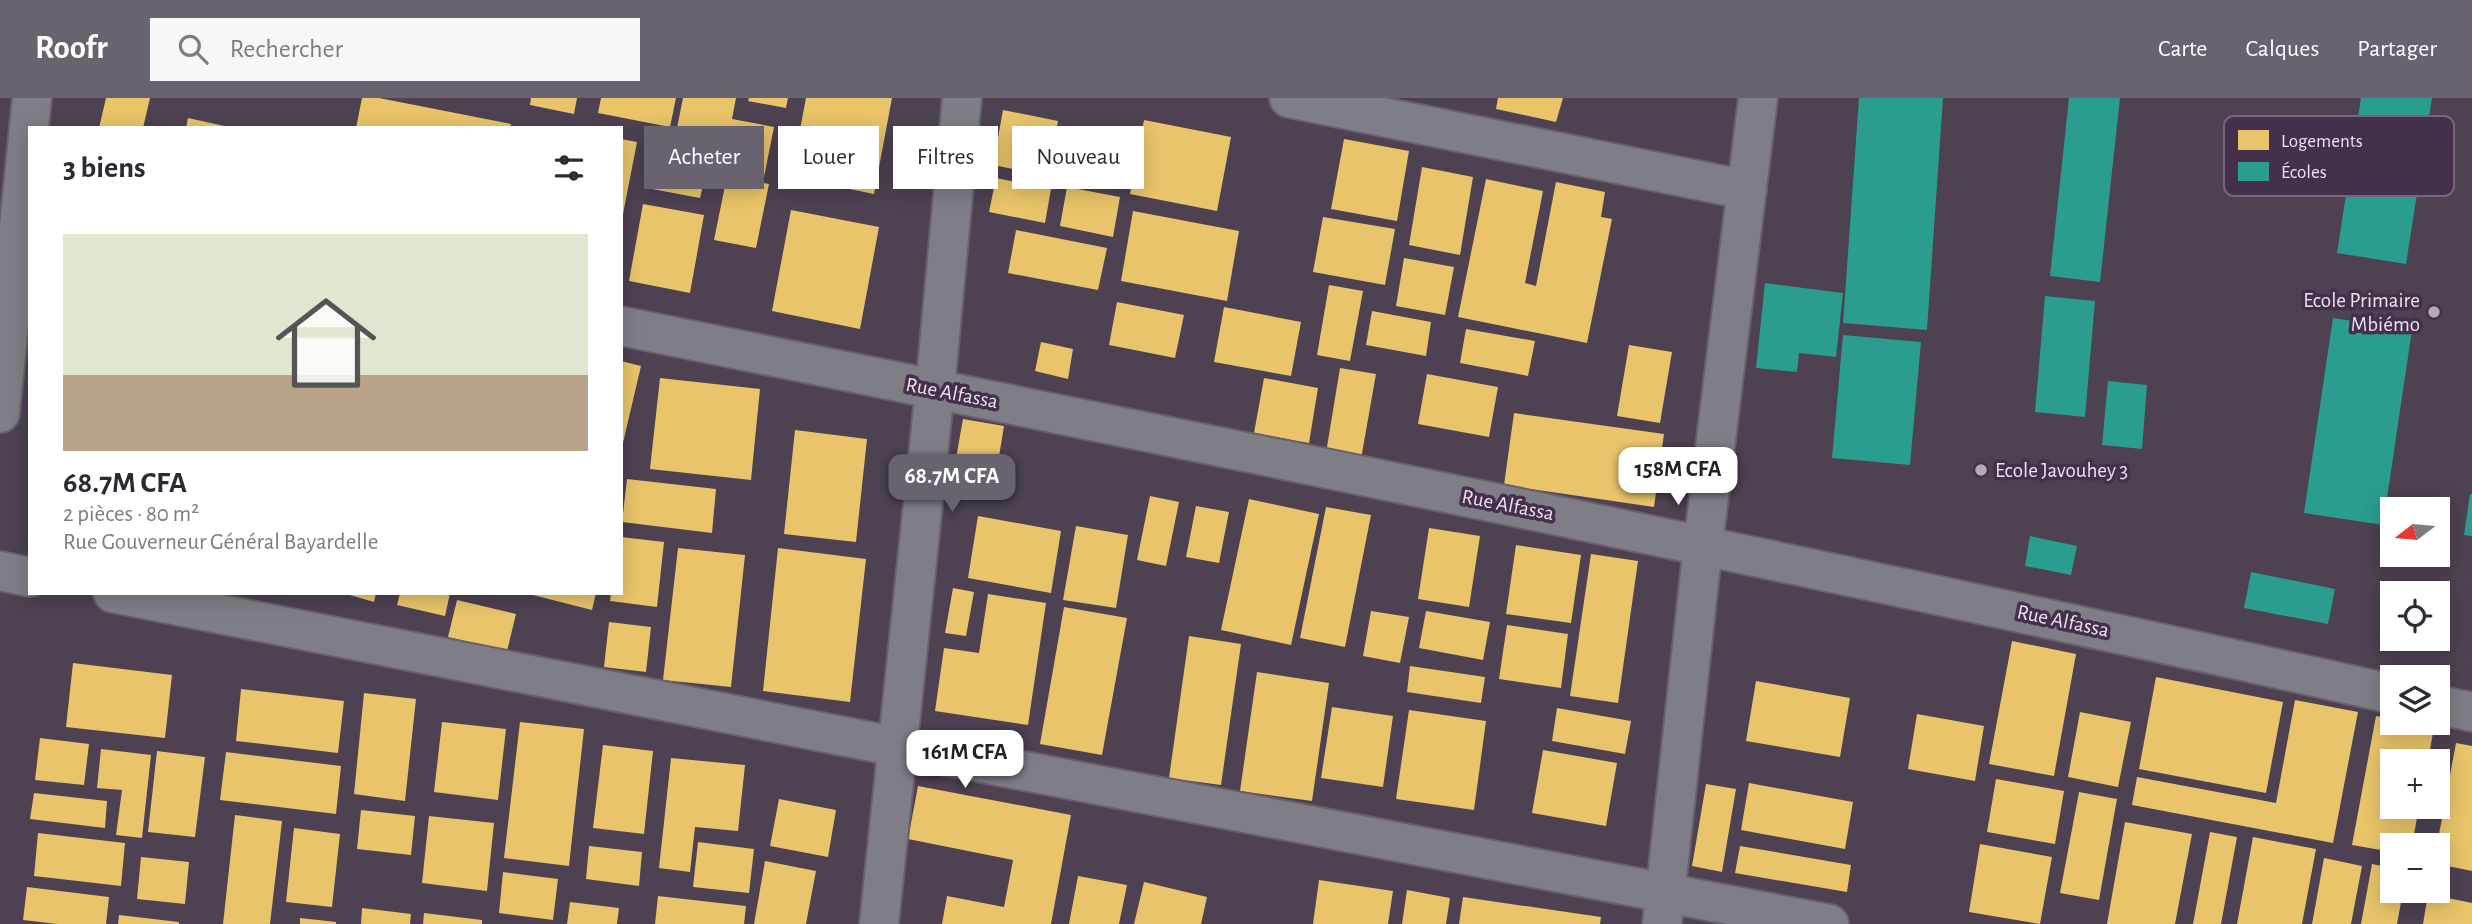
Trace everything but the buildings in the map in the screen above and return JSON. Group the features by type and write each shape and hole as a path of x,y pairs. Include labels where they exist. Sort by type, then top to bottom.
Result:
{"street":[{"path":"28,126 32,98"},
{"path":"879,924 935,389 962,98"},
{"path":"1289,98 1747,190"},
{"path":"1664,909 1703,545 1758,98"},
{"path":"0,413 17,204 28,126"},
{"name":"Rue Alfassa","path":"623,326 1703,545 2380,691"},
{"path":"0,571 28,577"},
{"path":"123,595 898,747 1664,909 1829,924"},
{"path":"2450,707 2472,712"}],"place":[{"name":"Ecole Primaire Mbiémo","path":"2434,312"},
{"name":"Ecole Javouhey 3","path":"1981,470"}]}
